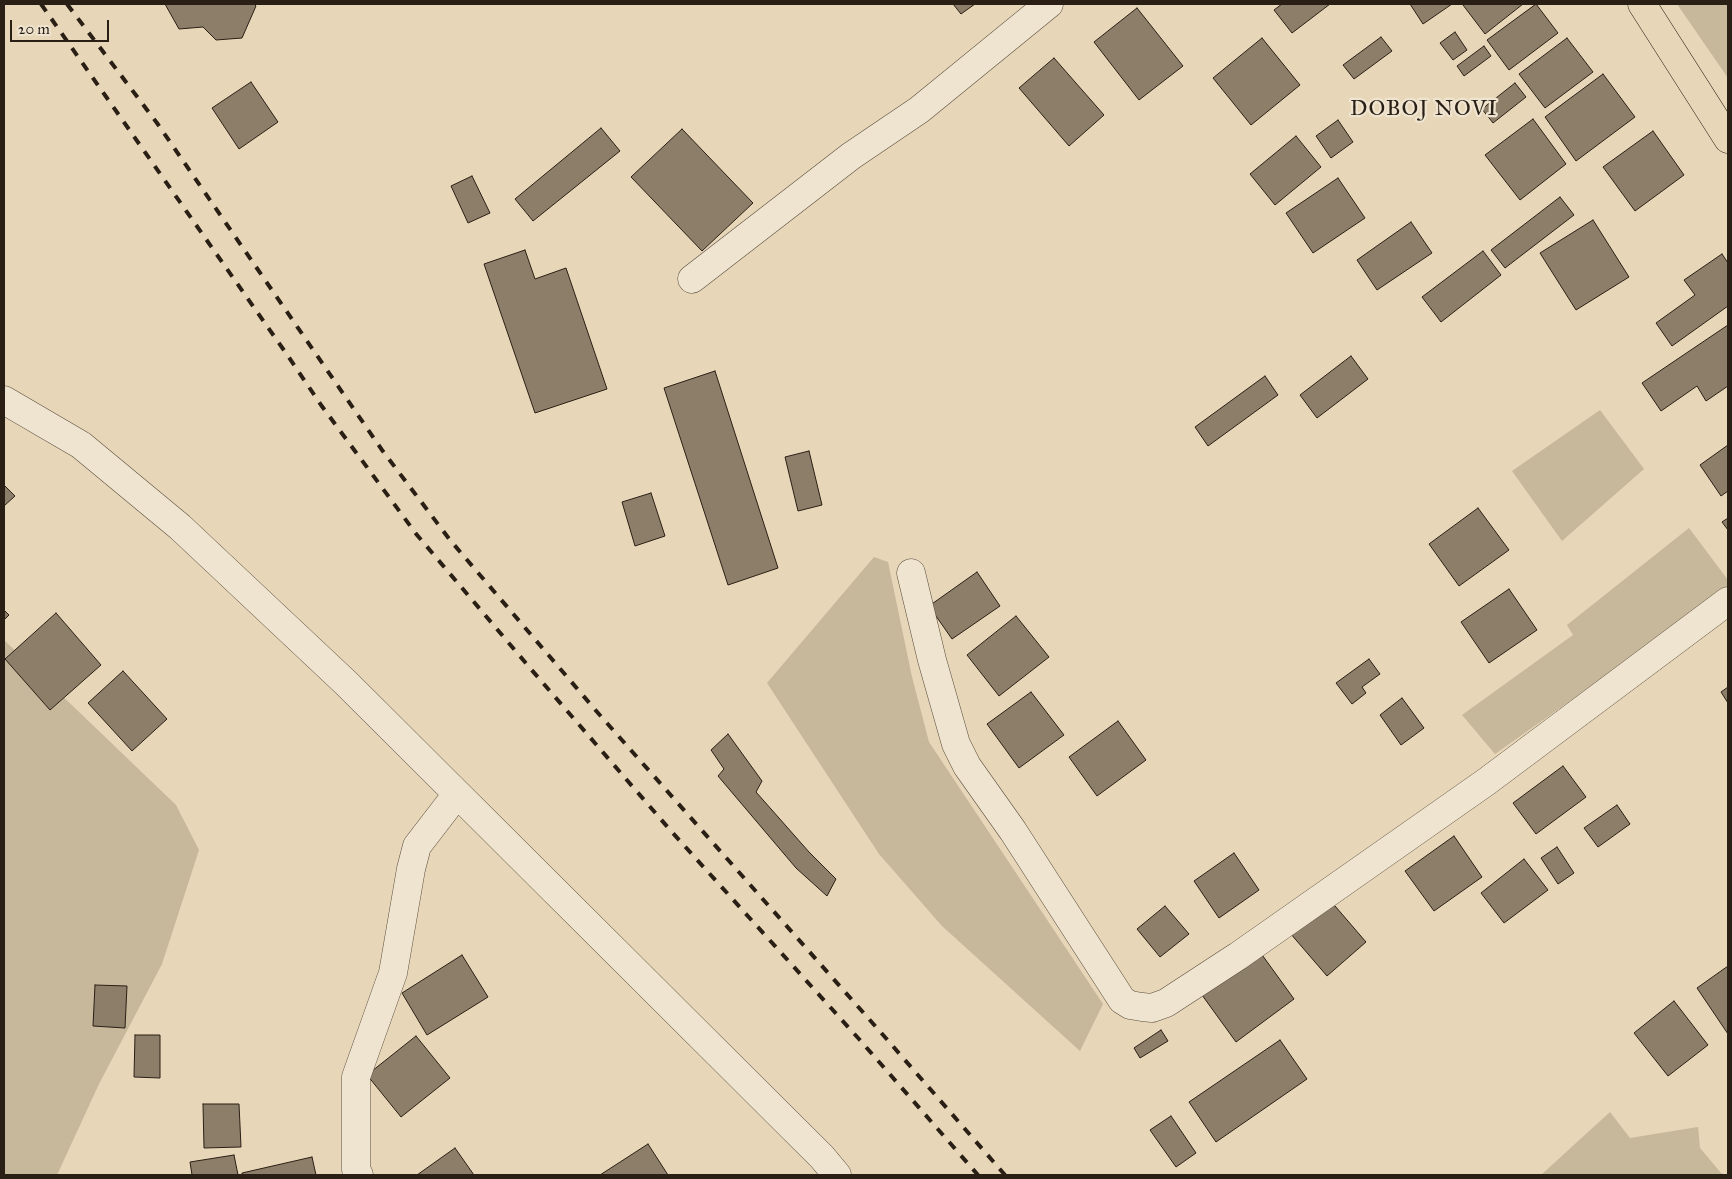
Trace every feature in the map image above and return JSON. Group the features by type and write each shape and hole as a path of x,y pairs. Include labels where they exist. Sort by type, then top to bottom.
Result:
{"main road":[{"path":"1642,4 1728,139"}],"street":[{"path":"692,279 851,156 919,110 1049,4"},
{"path":"4,400 81,444 180,527 346,683 822,1157 837,1175"},
{"path":"911,573 932,660 956,744 967,766 1013,830 1122,1000 1130,1005 1152,1008 1166,1003 1246,950 1486,782 1728,601"},
{"path":"359,1175 356,1170 356,1077 393,972 411,869 417,846 457,794"}],"shaded area":[{"path":"1677,4 1728,4 1728,78"},
{"path":"1600,410 1644,469 1562,541 1512,471"},
{"path":"1689,528 1728,580 1728,589 1495,754 1462,715 1573,635 1567,625"},
{"path":"874,557 888,562 912,677 929,742 1103,1004 1080,1051 942,926 879,854 767,683"},
{"path":"4,640 176,805 199,850 162,964 99,1084 57,1175 4,1175"},
{"path":"1610,1112 1630,1138 1698,1127 1700,1148 1721,1173 1726,1175 1541,1175"}],"building":[{"path":"165,4 254,4 256,6 242,38 216,40 203,27 179,29"},
{"path":"953,4 975,4 961,14"},
{"path":"1282,4 1330,4 1292,33 1274,10"},
{"path":"1410,4 1452,4 1423,24"},
{"path":"1464,4 1523,4 1485,34"},
{"path":"1536,4 1558,33 1509,70 1487,40"},
{"path":"1137,8 1183,66 1139,100 1094,42"},
{"path":"1455,32 1467,50 1453,60 1440,43"},
{"path":"1381,37 1392,51 1354,79 1343,65"},
{"path":"1262,38 1300,85 1251,125 1213,78"},
{"path":"1567,38 1593,72 1545,108 1519,74"},
{"path":"1484,46 1491,56 1464,76 1457,66"},
{"path":"1054,58 1104,115 1069,146 1019,88"},
{"path":"1603,74 1635,117 1576,161 1545,117"},
{"path":"251,82 278,122 239,149 212,108"},
{"path":"1515,83 1526,97 1493,123 1482,109"},
{"path":"1533,119 1566,164 1520,200 1485,155"},
{"path":"1338,120 1353,142 1331,158 1316,136"},
{"path":"601,128 620,151 533,221 515,199"},
{"path":"682,129 753,203 702,251 631,177"},
{"path":"1653,131 1684,175 1635,211 1603,167"},
{"path":"1296,136 1321,167 1275,205 1250,174"},
{"path":"472,176 490,213 468,223 451,186"},
{"path":"1338,178 1365,218 1313,253 1286,213"},
{"path":"1560,197 1574,215 1505,268 1491,250"},
{"path":"1593,220 1629,277 1576,310 1540,253"},
{"path":"1411,222 1432,253 1377,290 1357,260"},
{"path":"525,250 535,279 566,268 607,389 535,413 484,264"},
{"path":"1483,251 1501,275 1441,322 1422,297"},
{"path":"1722,254 1728,263 1728,306 1672,346 1656,323 1695,295 1684,280"},
{"path":"1728,325 1728,386 1706,401 1697,386 1661,411 1642,383"},
{"path":"1351,356 1368,379 1317,418 1300,395"},
{"path":"715,371 778,568 728,585 664,388"},
{"path":"1265,376 1278,395 1208,446 1195,427"},
{"path":"1728,445 1728,491 1721,496 1700,465"},
{"path":"809,451 822,505 798,511 785,457"},
{"path":"4,485 15,496 4,506"},
{"path":"651,493 665,536 635,546 622,502"},
{"path":"1478,508 1509,550 1459,586 1429,544"},
{"path":"1728,518 1728,530 1722,522"},
{"path":"977,572 1000,606 952,639 929,606"},
{"path":"1509,589 1537,630 1489,663 1461,622"},
{"path":"4,610 9,615 4,620"},
{"path":"56,613 101,665 50,710 5,659"},
{"path":"1016,616 1049,657 999,696 967,655"},
{"path":"1369,659 1380,674 1362,687 1366,693 1352,704 1336,683"},
{"path":"123,671 167,719 132,751 88,703"},
{"path":"1728,687 1728,703 1721,692"},
{"path":"1031,692 1064,735 1019,768 987,724"},
{"path":"1402,698 1424,728 1401,745 1380,715"},
{"path":"1118,721 1146,760 1097,796 1069,757"},
{"path":"728,734 762,781 756,792 809,852 836,879 827,896 796,868 718,776 724,769 711,750"},
{"path":"1563,766 1586,797 1536,834 1513,803"},
{"path":"1617,805 1630,824 1598,847 1584,828"},
{"path":"1454,836 1482,877 1434,911 1405,871"},
{"path":"1557,847 1574,873 1558,884 1541,858"},
{"path":"1234,853 1259,890 1219,918 1194,881"},
{"path":"1524,859 1548,890 1504,923 1481,893"},
{"path":"1329,899 1366,942 1327,976 1290,933"},
{"path":"1165,906 1189,934 1160,957 1137,929"},
{"path":"1260,952 1294,999 1236,1042 1202,995"},
{"path":"462,955 488,997 427,1035 402,993"},
{"path":"1728,966 1728,1034 1697,988"},
{"path":"95,985 127,986 125,1028 93,1026"},
{"path":"1674,1001 1708,1045 1668,1076 1634,1033"},
{"path":"1161,1030 1168,1041 1140,1058 1134,1048"},
{"path":"135,1035 160,1035 160,1078 134,1077"},
{"path":"416,1036 450,1078 401,1117 367,1075"},
{"path":"1280,1040 1307,1079 1216,1142 1189,1102"},
{"path":"203,1104 239,1104 241,1147 204,1148"},
{"path":"1171,1116 1196,1153 1176,1167 1150,1130"},
{"path":"648,1144 668,1175 600,1175"},
{"path":"455,1148 474,1175 417,1175"},
{"path":"234,1155 238,1175 192,1175 190,1162"},
{"path":"312,1157 316,1175 242,1175 242,1173"}],"railway":[{"path":"41,4 321,405 417,535 671,831 859,1039 978,1175"},
{"path":"67,4 157,123 382,450 450,540 598,713 1005,1175"}],"district":[{"name":"DOBOJ NOVI","path":"1424,110"}]}
